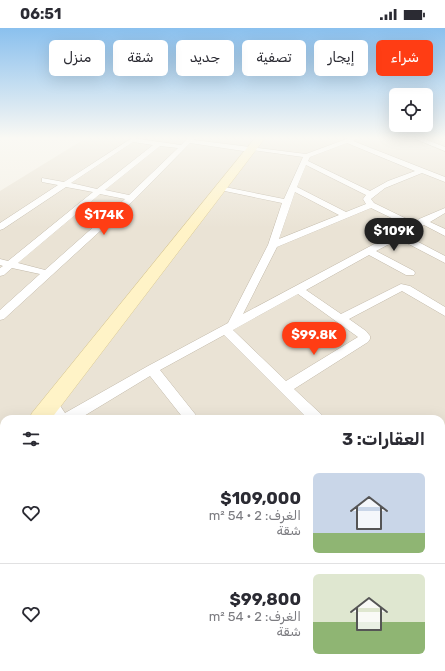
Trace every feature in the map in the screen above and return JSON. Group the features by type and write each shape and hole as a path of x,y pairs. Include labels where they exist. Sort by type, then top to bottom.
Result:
{"main road":[{"path":"42,415 236,168"}],"street":[{"path":"0,227 89,168"},
{"path":"0,273 128,168"},
{"path":"0,316 131,198 162,168"},
{"path":"228,327 273,245 287,202 302,168"},
{"path":"322,168 370,194"},
{"path":"414,168 445,180"},
{"path":"421,171 370,194 367,199 371,204 445,233"},
{"path":"45,180 131,198"},
{"path":"220,188 287,202"},
{"path":"293,188 345,216"},
{"path":"273,245 371,204"},
{"path":"74,415 228,327 418,223 445,210"},
{"path":"398,235 445,260"},
{"path":"369,251 410,273"},
{"path":"0,262 47,273"},
{"path":"341,319 401,287 406,288 445,312"},
{"path":"285,388 364,339 362,334 298,289"},
{"path":"228,327 285,388 313,415"},
{"path":"152,369 189,415"},
{"path":"52,404 59,415"}],"shaded area":[{"path":"37,168 445,168 445,415 0,415 0,191"}]}
